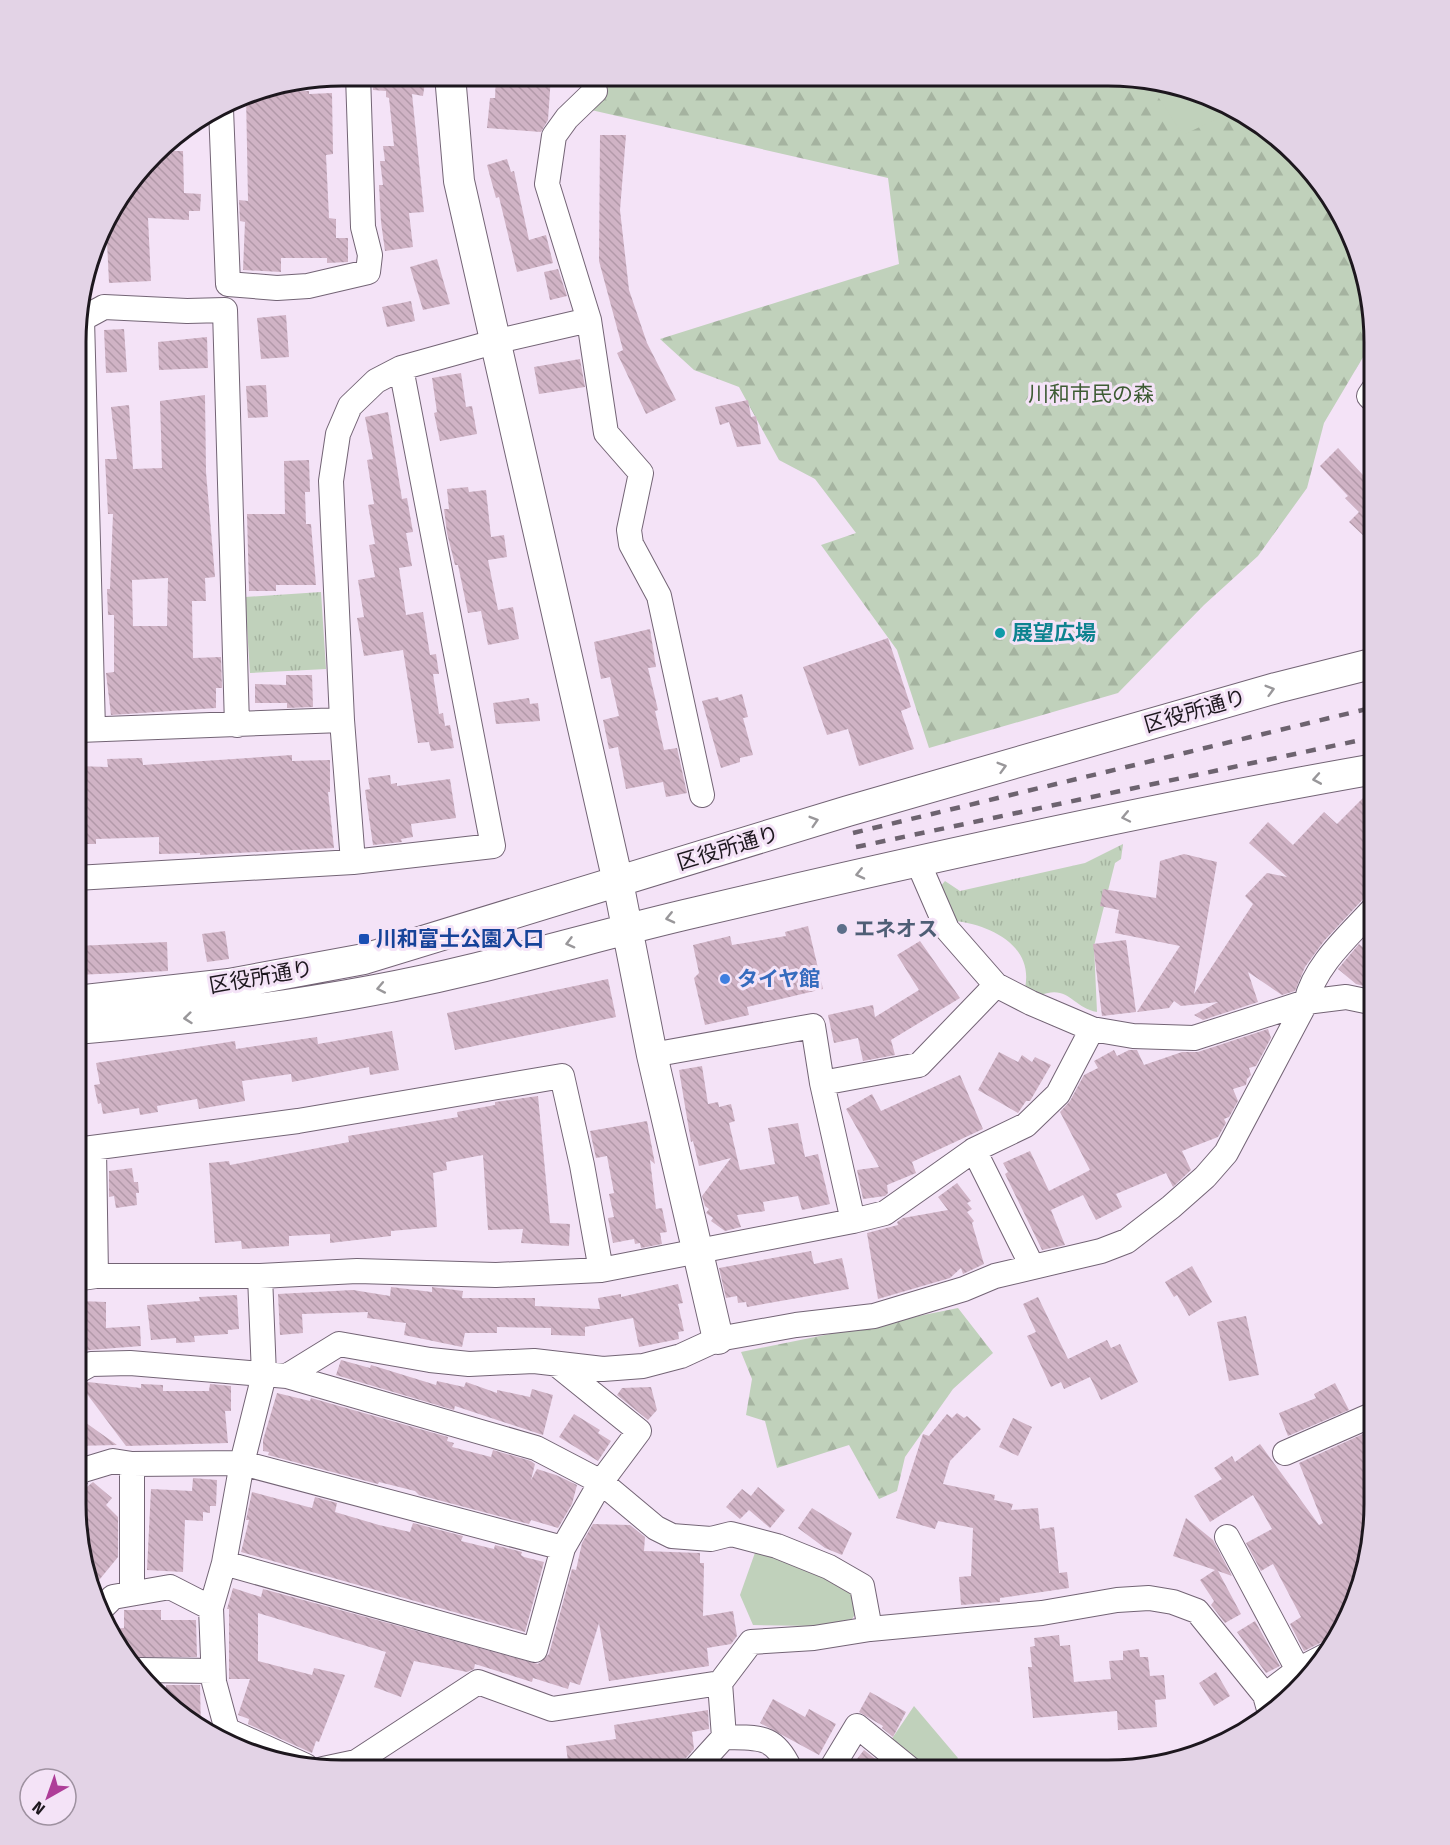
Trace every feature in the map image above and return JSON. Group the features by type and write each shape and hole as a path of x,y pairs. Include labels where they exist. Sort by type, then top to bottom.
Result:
{"street":[{"path":"221,116 228,284 278,288 308,286 368,273 370,255 363,227 358,86"},
{"path":"451,86 459,181 618,882 652,1055 718,1340"},
{"path":"595,91 567,117 554,136 547,184 589,320 606,433 641,473 629,530 631,544 659,596 702,795"},
{"path":"87,316 104,307 187,311 225,310 237,725"},
{"path":"353,862 342,720 331,481 338,434 350,406 376,381 401,368 494,342 589,320"},
{"path":"86,877 353,862 493,846 401,368"},
{"name":"区役所通り","path":"86,1000 229,984 364,959 961,779 1276,688 1364,666"},
{"path":"86,730 342,720"},
{"name":"区役所通り","path":"86,1028 221,1015 356,993 476,969 627,928 917,860 1251,791 1364,771"},
{"path":"917,860 947,929 996,985 1031,1004 1092,1029 1133,1036 1194,1038 1306,1002 1346,997 1364,1001"},
{"path":"276,1376 339,1344 469,1364 534,1361 603,1370 643,1366 681,1356 718,1340 796,1325 874,1316 1032,1266 1066,1261 1127,1241 1171,1207 1205,1177 1226,1154 1248,1108 1306,1002 1310,987 1324,965 1364,920"},
{"path":"822,1083 919,1065 996,985"},
{"path":"652,1055 813,1026 822,1083 853,1221"},
{"path":"86,1278 260,1276 357,1271 496,1275 601,1270 853,1221 885,1213 974,1150 1026,1125 1058,1094 1092,1029"},
{"path":"86,1149 298,1121 562,1076 582,1165 601,1270"},
{"path":"974,1150 1032,1266"},
{"path":"230,1734 213,1671 212,1608 224,1563 242,1463 276,1376 260,1276"},
{"path":"86,1367 91,1364 130,1363 276,1376 536,1448 601,1482 656,1528 672,1536 711,1539 731,1534 777,1546 830,1567 862,1586 870,1629"},
{"path":"224,1563 535,1650 563,1548 601,1482 639,1431 556,1364"},
{"path":"1285,1453 1364,1418"},
{"path":"86,1469 113,1461 132,1464 242,1463 563,1548"},
{"path":"132,1464 132,1592"},
{"path":"1227,1537 1298,1670"},
{"path":"106,1604 113,1597 170,1587 212,1608"},
{"path":"703,1760 724,1737 720,1683 751,1642 814,1638 870,1629 1042,1613 1117,1600 1149,1598 1173,1602 1197,1611 1267,1704 1298,1670 1306,1666"},
{"path":"147,1670 213,1671"},
{"path":"359,1760 478,1682 552,1709 720,1683"},
{"path":"836,1760 857,1726 899,1760"},
{"path":"724,1737 760,1738 781,1749 786,1760"}],"green space":[{"name":"川和市民の森","path":"594,86 1125,86 1175,94 1207,105 1237,120 1264,138 1290,160 1312,186 1330,213 1345,243 1360,291 1364,325 1364,356 1324,423 1307,488 1258,556 1204,605 1118,693 929,748 897,650 821,545 856,533 815,479 779,460 739,387 694,370 660,339 899,264 888,178 578,107 581,97"},
{"path":"1153,89 1191,99 1226,114 1183,135"},
{"path":"321,592 326,669 250,673 245,597"},
{"path":"1123,844 1121,859 1115,863 1094,946 1097,1012 1057,992 1038,996 1025,988 1026,973 1023,960 1016,949 1007,940 982,927 955,921 940,887 945,881 960,891 1085,863"},
{"path":"958,1308 993,1353 953,1389 905,1457 897,1491 879,1499 849,1445 777,1468 765,1421 746,1415 752,1379 741,1352"},
{"path":"757,1547 814,1570 852,1594 856,1613 852,1619 816,1626 753,1625 740,1595"},
{"path":"914,1706 958,1758 957,1760 910,1760 889,1743"}],"building":[{"path":"373,86 424,86 423,96 412,94 424,212 409,213 413,247 385,251 381,222 379,185 383,185 380,161 385,161 383,146 394,146 389,98 386,97 386,91 373,90"},
{"path":"496,86 550,86 548,120 541,132 487,128 490,98 495,98"},
{"path":"285,91 332,93 333,154 326,155 329,218 336,219 336,238 348,238 348,262 327,263 327,258 281,258 281,272 243,270 245,222 240,221 239,200 248,201 246,104"},
{"path":"600,135 626,135 620,210 629,290 647,343 676,400 646,414 617,353 623,350 599,261"},
{"path":"171,151 183,151 184,193 201,194 200,211 189,211 189,220 148,218 151,281 109,283 107,239 120,213 138,186 160,160"},
{"path":"507,159 511,172 514,171 529,240 546,235 553,263 517,272 499,197 496,198 487,165"},
{"path":"437,259 450,304 423,310 410,267"},
{"path":"558,269 567,296 550,300 544,272"},
{"path":"411,301 415,321 387,327 382,307"},
{"path":"286,315 289,357 261,359 257,318"},
{"path":"124,329 127,372 106,373 104,330"},
{"path":"207,337 208,368 159,370 158,342"},
{"path":"580,359 585,387 539,394 534,367"},
{"path":"461,373 466,407 472,406 477,434 440,441 434,413 437,412 432,378"},
{"path":"266,385 268,417 248,418 246,386"},
{"path":"205,395 206,472 215,577 205,578 206,601 192,601 193,658 221,657 222,688 216,688 216,708 111,715 106,673 114,672 114,615 108,615 107,589 110,589 113,514 108,514 105,459 117,459 111,407 129,405 133,469 162,468 160,401","holes":["168,578 167,626 133,626 132,580"]},
{"path":"748,400 751,417 756,416 761,444 737,447 729,422 720,425 715,407"},
{"path":"388,412 402,499 407,498 413,532 406,533 412,566 399,568 406,615 423,612 430,655 436,654 439,674 433,674 439,714 443,713 445,726 450,725 454,748 431,751 429,742 418,743 403,650 364,656 357,618 364,617 358,580 375,577 369,545 375,544 368,505 374,504 367,460 373,459 365,417"},
{"path":"1338,448 1364,476 1364,536 1349,522 1359,512 1345,498 1348,496 1320,466"},
{"path":"309,460 310,492 305,492 306,524 311,524 316,585 276,585 276,591 249,591 247,514 285,514 284,461"},
{"path":"468,487 469,492 486,490 491,537 504,535 507,557 488,560 498,610 513,607 519,639 488,645 481,611 468,613 458,565 455,565 447,533 444,509 449,509 447,489"},
{"path":"650,629 656,667 648,668 658,710 655,711 664,750 677,748 687,793 666,797 663,782 626,789 618,747 609,749 603,720 619,716 610,677 601,679 594,642"},
{"path":"888,638 911,707 901,711 914,749 859,766 848,729 827,735 803,667"},
{"path":"286,675 312,675 313,707 287,708 287,703 255,703 255,684 286,685"},
{"path":"742,694 748,717 743,718 753,755 740,758 740,762 721,768 702,701 718,697 719,701"},
{"path":"529,698 530,704 538,703 540,721 496,724 493,703"},
{"path":"292,755 292,761 330,760 330,792 328,792 334,848 200,855 200,853 159,854 159,837 96,839 96,844 86,844 86,766 108,767 107,759 142,758 143,765"},
{"path":"390,775 391,784 397,783 397,786 450,779 456,818 411,824 413,837 401,839 402,842 373,845 365,790 370,789 368,778"},
{"path":"1364,797 1364,898 1324,941 1305,967 1295,991 1282,995 1248,972 1258,1002 1203,1020 1194,1015 1218,1002 1181,1006 1174,1001 1169,1008 1137,1012 1180,946 1115,933 1119,910 1100,906 1103,889 1156,898 1160,861 1184,854 1217,862 1194,994 1253,904 1245,896 1267,873 1287,877 1249,843 1268,822 1293,845 1324,812 1337,824"},
{"path":"808,926 823,989 747,1007 749,1015 705,1025 694,978 699,973 693,945 730,936 732,945 786,936 785,932"},
{"path":"225,931 229,959 207,962 202,934"},
{"path":"1126,940 1136,1012 1102,1016 1093,944"},
{"path":"920,941 960,998 891,1040 895,1055 863,1061 858,1038 834,1043 828,1015 873,1005 875,1017 919,990 897,955"},
{"path":"167,942 168,971 86,975 86,946"},
{"path":"1359,944 1364,948 1364,986 1356,984 1338,969"},
{"path":"608,979 616,1017 455,1050 447,1013"},
{"path":"1268,1029 1271,1038 1256,1066 1249,1068 1251,1075 1246,1085 1233,1089 1238,1101 1229,1117 1224,1119 1226,1123 1218,1137 1182,1151 1191,1170 1173,1187 1166,1173 1116,1194 1122,1207 1096,1220 1083,1195 1051,1210 1065,1245 1042,1250 1005,1174 1008,1172 1003,1163 1030,1151 1049,1191 1090,1170 1060,1112 1070,1101 1084,1075 1098,1068 1094,1061 1114,1050 1117,1056 1129,1050 1137,1050 1144,1065 1182,1052 1198,1052"},
{"path":"392,1031 399,1070 370,1075 369,1067 292,1082 291,1074 242,1081 245,1101 199,1109 197,1099 157,1106 158,1112 140,1115 139,1108 103,1114 101,1103 98,1104 94,1085 100,1084 96,1063 235,1041 236,1049 317,1037 318,1044"},
{"path":"999,1052 1018,1062 1022,1055 1032,1062 1035,1057 1051,1065 1030,1101 1026,1101 1018,1113 978,1090"},
{"path":"702,1066 708,1104 718,1102 719,1107 731,1104 735,1121 729,1123 740,1170 775,1164 768,1128 798,1123 805,1157 818,1154 830,1204 802,1210 798,1196 763,1202 765,1211 737,1215 741,1227 725,1231 711,1221 713,1218 706,1213 709,1209 705,1206 702,1196 731,1158 699,1166 693,1141 691,1142 679,1070"},
{"path":"960,1075 983,1129 912,1162 916,1173 887,1185 888,1193 885,1196 863,1199 857,1170 879,1167 846,1109 872,1094 881,1111"},
{"path":"538,1096 550,1223 570,1224 569,1246 521,1243 523,1229 488,1230 483,1155 446,1162 447,1170 433,1173 437,1227 391,1231 391,1236 330,1243 330,1234 289,1236 289,1246 242,1249 241,1241 215,1243 209,1163 229,1161 230,1165 349,1142 348,1136 458,1117 457,1112 495,1105 495,1102"},
{"path":"647,1121 655,1164 650,1160 656,1209 662,1208 667,1232 660,1233 662,1244 641,1248 640,1243 635,1244 634,1239 613,1243 608,1218 614,1217 609,1194 614,1193 607,1156 596,1158 590,1131"},
{"path":"132,1168 134,1182 138,1182 137,1205 116,1208 114,1196 109,1197 109,1171"},
{"path":"957,1183 971,1201 967,1203 972,1209 967,1212 974,1221 972,1223 984,1264 963,1274 961,1268 950,1278 878,1299 867,1233 898,1225 897,1222 903,1218 948,1210 938,1197"},
{"path":"811,1251 814,1264 842,1258 849,1289 747,1307 746,1302 738,1303 737,1296 726,1298 719,1268"},
{"path":"1192,1266 1212,1302 1189,1316 1177,1295 1174,1297 1165,1282"},
{"path":"678,1284 683,1303 678,1304 684,1331 678,1332 679,1339 639,1347 633,1318 585,1327 585,1336 551,1335 551,1328 497,1327 497,1333 465,1333 462,1347 404,1335 406,1323 367,1318 368,1312 302,1314 303,1333 280,1335 278,1294 353,1290 390,1296 391,1287 432,1292 432,1287 463,1291 462,1298 535,1298 535,1306 600,1309 598,1298 621,1294 621,1297"},
{"path":"237,1295 239,1329 228,1330 228,1334 194,1336 195,1342 176,1343 176,1338 151,1340 147,1305 200,1301 199,1297"},
{"path":"1038,1297 1068,1359 1107,1340 1111,1348 1120,1344 1138,1382 1101,1400 1090,1377 1064,1389 1061,1382 1051,1387 1027,1336 1036,1332 1023,1304"},
{"path":"86,1301 106,1302 106,1328 140,1326 141,1346 86,1350"},
{"path":"1246,1316 1259,1375 1229,1381 1217,1322"},
{"path":"341,1360 370,1368 371,1365 436,1385 437,1381 464,1387 466,1382 497,1393 497,1390 530,1397 532,1389 553,1395 543,1435 455,1406 454,1410 336,1375"},
{"path":"86,1383 141,1388 141,1384 163,1385 163,1391 209,1391 210,1384 231,1386 231,1411 225,1411 228,1443 126,1446 86,1393"},
{"path":"1335,1383 1349,1410 1288,1436 1279,1413 1316,1398 1314,1394"},
{"path":"651,1387 657,1410 648,1420 617,1395 622,1388"},
{"path":"277,1393 310,1401 311,1398 448,1437 447,1441 454,1443 452,1447 491,1457 493,1450 531,1461 535,1464 531,1480 537,1469 577,1485 572,1504 558,1528 531,1520 529,1524 419,1495 415,1491 379,1482 378,1484 268,1455 269,1452 263,1451 263,1440"},
{"path":"957,1413 964,1418 967,1416 981,1429 950,1461 943,1484 995,1495 994,1500 1013,1504 1011,1510 1038,1508 1040,1529 1054,1527 1059,1573 1067,1572 1069,1588 1000,1598 1000,1602 961,1605 959,1577 971,1576 973,1528 938,1521 935,1529 896,1518 923,1434 929,1436 947,1414 952,1418"},
{"path":"574,1414 600,1430 598,1433 611,1441 598,1461 559,1437"},
{"path":"1013,1418 1032,1427 1018,1456 999,1447"},
{"path":"86,1423 117,1445 86,1446"},
{"path":"1364,1434 1364,1520 1356,1570 1345,1602 1330,1632 1324,1641 1304,1651 1290,1624 1301,1617 1273,1564 1261,1571 1246,1543 1272,1529 1253,1495 1210,1522 1194,1496 1222,1479 1214,1468 1232,1456 1235,1462 1260,1444 1319,1525 1323,1523 1299,1463"},
{"path":"193,1478 217,1480 216,1506 210,1506 210,1513 203,1512 203,1521 185,1520 183,1572 147,1570 151,1489 192,1491"},
{"path":"93,1482 112,1498 106,1505 118,1517 118,1557 98,1582 90,1554 86,1520 86,1488"},
{"path":"758,1487 785,1510 770,1528 749,1510 740,1519 726,1507 742,1489 751,1496"},
{"path":"252,1492 312,1508 315,1497 337,1503 335,1512 379,1525 410,1532 413,1523 463,1536 461,1541 494,1549 495,1545 522,1552 521,1555 524,1557 544,1562 525,1632 241,1552 249,1520 246,1520"},
{"path":"812,1508 852,1533 842,1555 825,1548 798,1528"},
{"path":"1186,1518 1213,1540 1232,1576 1218,1571 1241,1614 1225,1623 1211,1605 1214,1601 1200,1580 1215,1570 1173,1556"},
{"path":"593,1524 630,1525 645,1537 644,1551 700,1553 700,1563 704,1563 703,1616 733,1611 737,1636 731,1644 707,1648 709,1666 609,1681 599,1623 580,1685 570,1682 568,1689 533,1678 532,1682 475,1664 474,1669 467,1672 414,1661 401,1697 374,1687 386,1652 258,1613 258,1661 312,1675 314,1668 345,1675 319,1742 316,1741 312,1753 248,1724 249,1719 238,1715 250,1679 229,1679 229,1609 227,1609 233,1588 261,1597 263,1589 538,1664 549,1654 572,1569 576,1570 582,1543"},
{"path":"124,1610 161,1610 161,1620 196,1620 197,1657 137,1657 118,1628 124,1628"},
{"path":"1255,1621 1280,1666 1266,1673 1237,1632"},
{"path":"1059,1635 1060,1646 1070,1645 1074,1682 1111,1679 1109,1661 1123,1660 1123,1651 1139,1649 1140,1657 1148,1657 1150,1676 1164,1675 1166,1699 1155,1700 1157,1727 1118,1730 1117,1711 1033,1718 1028,1667 1032,1667 1030,1647 1035,1646 1034,1638"},
{"path":"1216,1672 1230,1696 1214,1706 1199,1683"},
{"path":"166,1685 200,1685 201,1717 186,1707 166,1690"},
{"path":"870,1692 906,1712 893,1737 882,1728 883,1726 859,1712"},
{"path":"773,1699 805,1717 809,1709 836,1724 819,1755 760,1723"},
{"path":"708,1710 709,1729 692,1732 694,1749 686,1758 568,1760 566,1746 616,1739 614,1725"},
{"path":"864,1750 877,1760 856,1760"}],"railway":[{"path":"853,833 1364,710"},
{"path":"856,847 1364,739"}],"place":[{"name":"展望広場","path":"1000,633"},
{"name":"エネオス","path":"842,929"},
{"name":"川和富士公園入口","path":"364,939"},
{"name":"タイヤ館","path":"725,979"}]}
